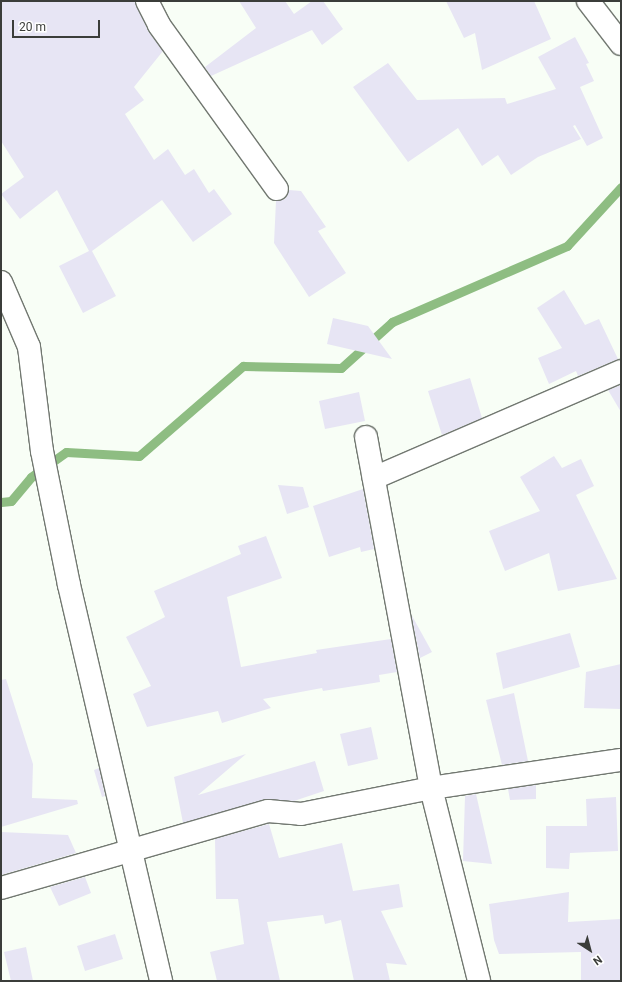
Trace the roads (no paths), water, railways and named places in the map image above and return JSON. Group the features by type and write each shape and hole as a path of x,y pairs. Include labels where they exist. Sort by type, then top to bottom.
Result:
{"street":[{"path":"146,1 159,25 277,189"},
{"path":"588,1 621,44"},
{"path":"1,282 29,348 42,451 69,585 161,981"},
{"path":"374,478 621,371"},
{"path":"366,437 431,788 479,981"},
{"path":"1,888 268,811 301,814 431,788 621,760"}],"waterway":[{"path":"1,502 11,501 31,477 66,452 139,456 243,366 341,368 392,322 567,246 621,187"}]}
